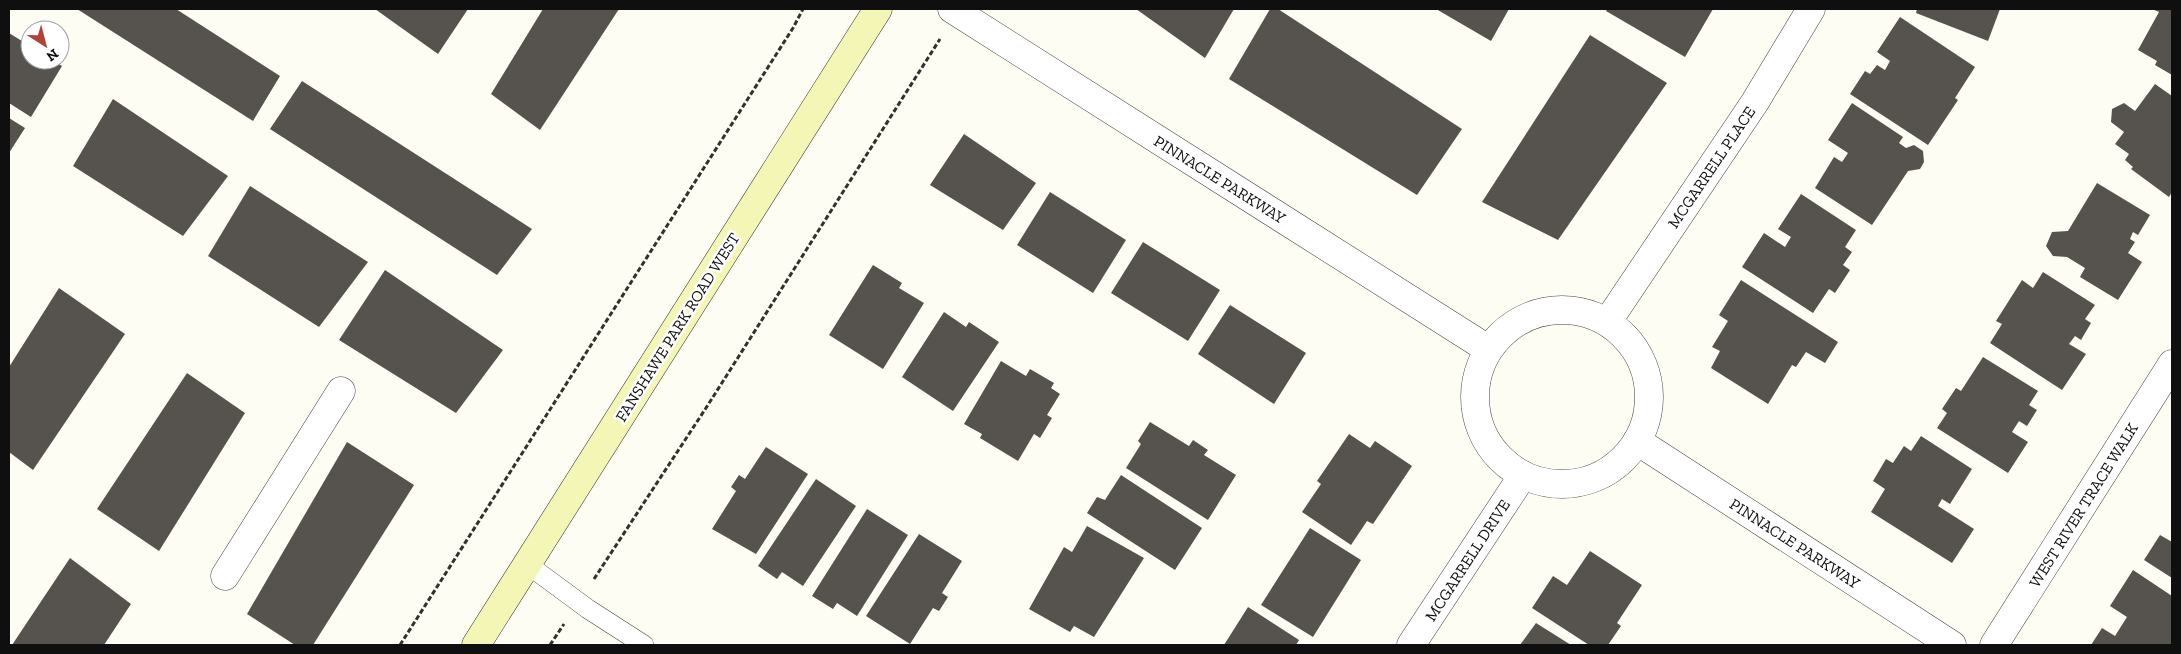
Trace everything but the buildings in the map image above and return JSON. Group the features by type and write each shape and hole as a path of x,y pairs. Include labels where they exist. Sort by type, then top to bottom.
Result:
{"main road":[{"name":"FANSHAWE PARK ROAD WEST","path":"476,645 878,9"}],"street":[{"name":"PINNACLE PARKWAY","path":"952,9 1488,349"},
{"name":"MCGARRELL PLACE","path":"1608,321 1755,102 1811,9"},
{"path":"1546,310 1579,310 1608,321 1638,351 1648,380 1648,413 1637,441 1612,469 1591,479 1561,484 1523,475 1507,465 1487,442 1476,414 1478,371 1488,349 1518,321 1546,310"},
{"name":"WEST RIVER TRACE WALK","path":"1994,645 2172,364"},
{"path":"224,576 341,391"},
{"name":"PINNACLE PARKWAY","path":"1637,441 1952,645"},
{"name":"MCGARRELL DRIVE","path":"1411,645 1523,475"}],"lane":[{"path":"527,564 588,609 644,645"}],"path":[{"path":"400,645 803,9"},
{"path":"598,573 706,408 929,56"},
{"path":"550,645 561,629"}]}
